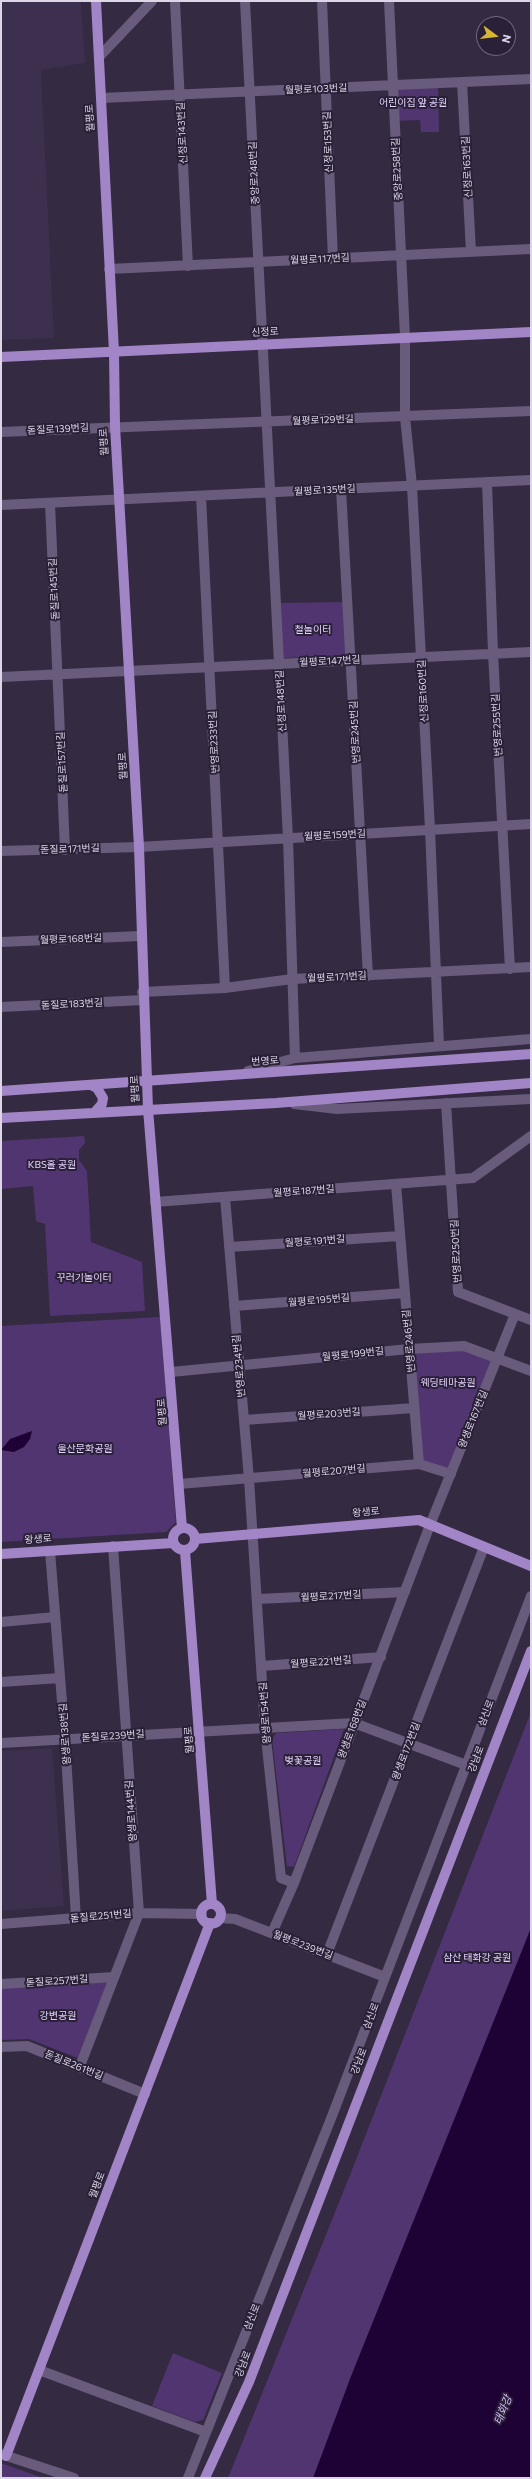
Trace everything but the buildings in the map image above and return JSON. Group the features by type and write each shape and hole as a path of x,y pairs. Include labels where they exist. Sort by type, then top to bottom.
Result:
{"main road":[{"name":"월평로","path":"96,1 114,352 115,426 139,847 148,1109 171,1372 182,1528"},
{"name":"신정로","path":"1,357 531,332"},
{"name":"번영로","path":"1,1091 531,1054"},
{"path":"1,1118 276,1103 531,1083"},
{"path":"91,1085 97,1088 103,1098 102,1104 94,1113"},
{"name":"왕생로","path":"195,1539 419,1520 531,1566"},
{"path":"182,1528 190,1529 195,1539 192,1548 185,1551 177,1549 173,1543 174,1534 182,1528"},
{"name":"왕생로","path":"1,1554 173,1543"},
{"name":"월평로","path":"185,1551 200,1730 212,1904"},
{"name":"강남로","path":"205,2478 249,2382 531,1651"},
{"path":"212,1904 219,1907 220,1918 210,1923 204,1920 202,1914 204,1907 212,1904"},
{"name":"월평로","path":"4,2455 39,2370 210,1923"}],"street":[{"path":"99,57 152,1"},
{"name":"신정로143번길","path":"175,1 188,266"},
{"name":"중앙로248번길","path":"245,1 263,345"},
{"name":"신정로153번길","path":"322,1 332,259"},
{"name":"중앙로258번길","path":"389,1 404,337"},
{"name":"월평로103번길","path":"101,98 531,79"},
{"name":"신정로163번길","path":"462,82 471,252"},
{"name":"월평로117번길","path":"109,269 531,249"},
{"name":"신정로160번길","path":"404,337 405,417 412,486 430,829 439,1045"},
{"name":"신정로148번길","path":"263,345 265,423 288,838 295,1058"},
{"name":"월평로129번길","path":"115,426 124,429 531,411"},
{"name":"돋질로139번길","path":"1,432 115,426"},
{"name":"월평로135번길","path":"119,500 531,480"},
{"name":"번영로255번길","path":"487,482 493,653 510,969"},
{"name":"번영로245번길","path":"342,489 368,976"},
{"name":"번영로233번길","path":"201,496 225,988"},
{"path":"1,505 119,500"},
{"name":"돋질로145번길","path":"50,503 58,674"},
{"name":"월평로147번길","path":"129,671 531,652"},
{"path":"1,677 129,671"},
{"name":"돋질로157번길","path":"58,674 65,850"},
{"name":"월평로159번길","path":"139,847 531,824"},
{"name":"돋질로171번길","path":"1,851 139,847"},
{"name":"월평로168번길","path":"1,942 141,936"},
{"name":"월평로171번길","path":"143,996 292,980 531,967"},
{"name":"돋질로183번길","path":"1,1007 143,996"},
{"path":"235,1075 295,1058 439,1045 531,1039"},
{"path":"276,1103 337,1109 531,1099"},
{"name":"번영로250번길","path":"446,1103 458,1292 531,1320"},
{"path":"452,1180 473,1178 531,1136"},
{"name":"월평로187번길","path":"155,1202 452,1180"},
{"name":"번영로246번길","path":"396,1184 419,1464"},
{"name":"번영로234번길","path":"225,1197 253,1534"},
{"name":"월평로191번길","path":"229,1247 400,1236"},
{"name":"월평로195번길","path":"234,1306 405,1293"},
{"name":"왕생로167번길","path":"430,1524 515,1314"},
{"name":"월평로199번길","path":"171,1372 409,1349 464,1346 531,1371"},
{"name":"월평로203번길","path":"244,1420 414,1408"},
{"path":"419,1464 450,1474"},
{"name":"월평로207번길","path":"179,1484 419,1464"},
{"name":"왕생로168번길","path":"272,1933 294,1883 354,1723 381,1657 430,1524"},
{"name":"왕생로154번길","path":"253,1534 266,1729 281,1878 294,1883"},
{"name":"왕생로144번길","path":"80,2066 139,1913 112,1546"},
{"name":"왕생로172번길","path":"327,1954 484,1547"},
{"name":"왕생로138번길","path":"50,1551 65,1739 76,1918"},
{"name":"월평로217번길","path":"258,1599 405,1592"},
{"name":"삼신로","path":"188,2478 386,1977 531,1596"},
{"path":"1,1622 55,1617"},
{"name":"월평로221번길","path":"262,1666 381,1657"},
{"path":"1,1682 60,1678"},
{"path":"354,1723 466,1765"},
{"name":"돋질로239번길","path":"1,1743 200,1730 266,1729 354,1723"},
{"name":"돋질로251번길","path":"1,1924 139,1913 202,1914"},
{"name":"월평로239번길","path":"220,1918 235,1919 386,1977"},
{"name":"돋질로257번길","path":"1,1984 114,1977"},
{"name":"돋질로261번길","path":"1,2047 27,2046 80,2066 145,2094"},
{"path":"39,2370 206,2432"},
{"path":"4,2455 74,2478"}],"shaded area":[{"path":"1,1 81,1 85,63 41,70 54,338 1,340"},
{"path":"52,1748 64,1906 1,1911 1,1751"}],"green space":[{"name":"어린이집 앞 공원","path":"438,85 439,132 421,132 420,120 396,121 395,87"},
{"name":"철놀이터","path":"345,602 347,656 282,658 279,603"},
{"path":"84,1136 85,1143 79,1150 79,1160 87,1171 91,1242 142,1262 145,1311 50,1316 45,1224 36,1221 33,1186 1,1189 1,1141"},
{"name":"울산문화공원","path":"160,1317 176,1522 166,1532 1,1542 1,1326"},
{"name":"웨딩테마공원","path":"464,1346 497,1359 451,1474 419,1464 409,1349"},
{"name":"삼산 태화강 공원","path":"531,1712 531,1927 514,1974 355,2366 314,2478 228,2478 350,2175"},
{"name":"벚꽃공원","path":"344,1729 294,1867 287,1866 272,1739 276,1733"},
{"name":"강변공원","path":"108,1981 78,2058 29,2039 1,2040 1,1988"},
{"path":"173,2353 222,2373 203,2420 195,2422 152,2406"},
{"path":"1,2463 43,2478 1,2478"}],"water":[{"path":"32,1431 30,1439 24,1447 14,1452 1,1450 10,1439"},
{"name":"태화강","path":"531,1928 531,2478 313,2478 350,2379"}],"park label":[{"name":"KBS홀 공원","path":"52,1165"},
{"name":"꾸러기놀이터","path":"84,1278"}]}
